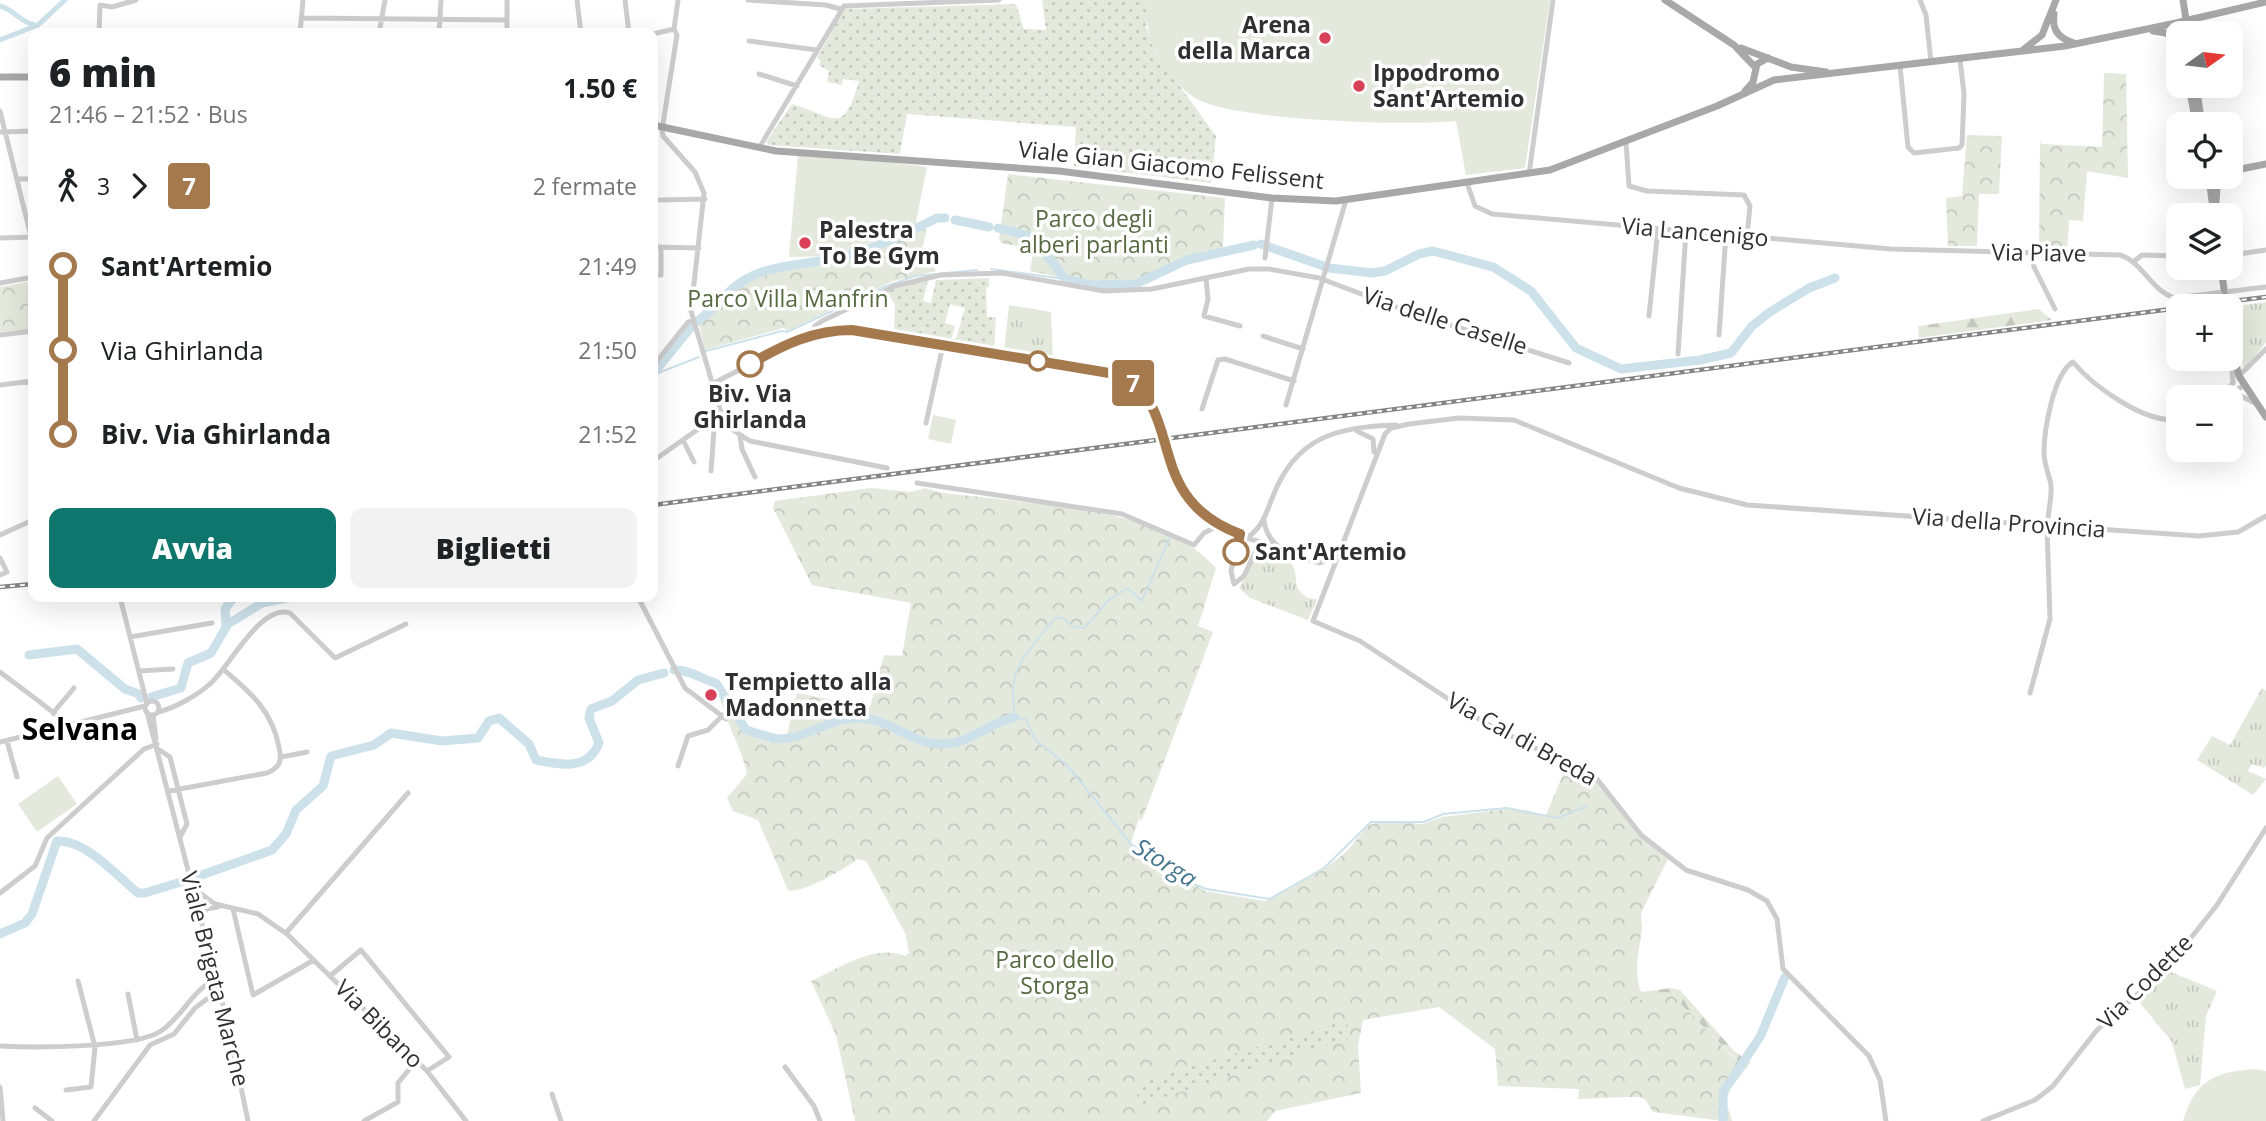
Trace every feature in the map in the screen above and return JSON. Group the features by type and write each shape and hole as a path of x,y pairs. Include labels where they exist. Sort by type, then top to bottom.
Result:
{"main road":[{"path":"1665,0 1734,46 1756,69 1761,80 1773,81 1780,72 1778,63"},
{"path":"2183,0 2186,21"},
{"name":"Viale Gian Giacomo Felissent","path":"1717,106 1749,88 1762,59 1769,58 1804,71 1836,72 1900,66 2078,44 2266,2"},
{"path":"2055,4 2053,25 2057,34 2078,44"},
{"path":"2012,53 2037,41 2055,4"},
{"path":"2145,30 2166,33"},
{"path":"1734,46 1769,58"},
{"name":"Viale Gian Giacomo Felissent","path":"658,126 759,148 1059,171 1316,202 1467,183 1560,167 1717,106 1773,81 1836,72"},
{"path":"1717,106 1773,86 1818,76"},
{"path":"2,78 28,77"},
{"path":"2243,167 2266,164"},
{"path":"2243,166 2247,166"},
{"path":"2223,280 2225,294"},
{"path":"2238,371 2255,403 2266,416"}],"street":[{"path":"99,28 100,5 112,7 136,0"},
{"path":"300,28 303,0"},
{"path":"380,28 385,0"},
{"path":"439,28 441,0"},
{"path":"507,0 507,28"},
{"path":"577,0 580,28"},
{"path":"625,0 628,28"},
{"path":"678,0 663,136 700,180 705,199 691,298 693,320 721,412 740,436 742,449 755,477"},
{"path":"748,0 826,5 841,9"},
{"path":"759,148 841,9 847,5 996,0"},
{"path":"1529,174 1552,0"},
{"path":"1920,0 1926,15 1931,62"},
{"path":"300,18 507,20"},
{"path":"658,34 676,32"},
{"path":"749,41 817,50"},
{"path":"1900,66 1909,151 1914,153 1959,148 1964,101 1960,59"},
{"path":"760,74 797,86"},
{"path":"0,111 28,224"},
{"path":"669,144 668,136 673,130"},
{"path":"3,131 28,131"},
{"path":"740,145 754,141 768,131"},
{"path":"1626,142 1629,186 1647,191 1744,195 1749,206 1747,236"},
{"path":"17,179 28,179"},
{"name":"Via Lancenigo","path":"1467,183 1475,206 1486,214 1942,250"},
{"path":"1269,269 1265,258 1272,198"},
{"path":"660,201 705,199"},
{"path":"1286,405 1346,200"},
{"path":"12,238 23,231 27,221"},
{"path":"1649,316 1658,229"},
{"path":"1678,354 1686,231"},
{"path":"1719,335 1726,234"},
{"path":"0,238 28,237"},
{"path":"658,275 661,275 661,247 699,248"},
{"name":"Via Piave","path":"1942,250 2120,255 2133,262 2142,255 2166,256"},
{"path":"2243,253 2266,250"},
{"path":"2031,252 2034,267 2054,309"},
{"path":"1258,269 1265,258"},
{"path":"2133,262 2164,294 2184,298 2266,287"},
{"name":"Via delle Caselle","path":"813,332 822,321 884,291 932,276 997,273 1104,291 1152,289 1269,269 1322,279 1404,310 1569,363"},
{"path":"0,283 28,278"},
{"path":"1206,279 1208,299 1204,316 1240,326"},
{"path":"658,360 688,322 693,320"},
{"path":"713,381 813,332 860,331 1110,371 1133,383 1150,404 1161,434"},
{"path":"0,335 28,332"},
{"path":"1263,336 1303,349"},
{"path":"926,423 943,345"},
{"path":"2239,376 2266,349"},
{"path":"1202,409 1218,360 1225,359 1294,381"},
{"path":"2048,517 2051,492 2044,458 2046,433 2054,393 2067,366 2073,362 2096,385 2130,406 2166,418"},
{"path":"0,385 28,382"},
{"path":"2243,397 2255,403"},
{"path":"658,457 721,412"},
{"path":"711,471 715,416"},
{"name":"Via della Provincia","path":"1264,520 1279,479 1296,454 1320,438 1348,431 1482,416 1514,420 1557,435 1679,488 1747,505 2223,535 2251,527 2266,516"},
{"path":"1329,581 1372,462 1385,435 1391,428 1409,424"},
{"path":"1348,431 1365,432 1373,439 1375,447 1372,462"},
{"path":"740,436 887,468"},
{"path":"682,440 695,462"},
{"path":"1165,446 1183,494 1204,517 1259,542 1320,563 1330,561 1339,554"},
{"path":"917,483 1122,514 1194,545 1204,533 1220,525"},
{"path":"1204,517 1204,533"},
{"path":"1248,537 1264,520"},
{"path":"1264,520 1267,534 1276,546"},
{"path":"0,535 28,522"},
{"path":"2030,693 2050,619 2047,526"},
{"path":"1240,534 1231,571 1234,584 1244,576 1259,542"},
{"path":"0,558 7,572 0,575"},
{"path":"1320,563 1329,581"},
{"name":"Via Cal di Breda","path":"1329,581 1313,621 1360,641 1485,723 1597,779 1640,835 1686,870 1761,896 1777,919 1780,963 1789,978 1869,1056 1880,1080 1886,1121"},
{"name":"Viale Brigata Marche","path":"121,602 219,990 248,1121"},
{"path":"641,602 685,688 724,717 708,730 688,736 678,766"},
{"path":"17,777 3,741 149,709 167,709 205,687 261,622 283,611 290,613 333,658 407,624"},
{"path":"130,637 212,623"},
{"path":"139,671 173,669"},
{"path":"169,791 267,773 277,768 281,757 276,733 264,708 223,669"},
{"path":"0,672 67,726"},
{"path":"53,713 74,688"},
{"path":"0,893 36,866 47,838 145,749 157,745"},
{"name":"Viale Brigata Marche","path":"157,745 170,757 187,824 180,836"},
{"path":"281,757 307,752"},
{"path":"286,933 408,793"},
{"name":"Via Codette","path":"1983,1121 2042,1096 2097,1030 2167,968 2217,905 2266,828"},
{"name":"Via Bibano","path":"193,889 205,899 258,915 286,933 427,1071 466,1121"},
{"path":"197,902 205,899"},
{"name":"Via Bibano","path":"197,902 225,907"},
{"path":"201,919 206,909 214,907"},
{"path":"233,909 253,995 314,960"},
{"path":"330,976 361,950 449,1057 427,1071"},
{"path":"0,1046 32,1048 150,1037 169,1025 216,979"},
{"path":"66,1090 91,1087 94,1043 78,981"},
{"path":"94,1121 150,1045 174,1034 195,1008 219,990"},
{"path":"128,993 137,1040"},
{"path":"150,1037 150,1045"},
{"name":"Via Bibano","path":"364,1121 398,1102 398,1083 416,1061"},
{"path":"785,1067 814,1106 820,1121"},
{"path":"0,1087 4,1121"},
{"path":"552,1094 561,1121"},
{"path":"35,1108 52,1121"}],"green space":[{"path":"1042,0 1151,0 1146,26 1155,52 1216,136 1211,183 1074,166 1076,127 907,114 900,154 769,145 766,142 792,104 836,118 848,110 859,81 843,79 842,85 827,82 829,71 819,65 821,60 817,58 844,9 1016,4 1024,29 1046,30"},
{"name":"Ippodromo Sant'Artemio","path":"1151,0 1550,0 1525,168 1466,175 1456,121 1401,123 1284,117 1218,106 1197,99 1179,85 1157,55 1148,32"},
{"path":"2104,73 2126,74 2128,178 2087,171 2083,221 2069,220 2067,249 2039,249 2040,141 2041,144 2102,147"},
{"path":"1967,135 2002,136 1999,194 1979,194 1977,246 1948,246 1946,198 1962,196"},
{"path":"798,155 927,167 915,227 832,256 789,257"},
{"name":"Parco degli alberi parlanti","path":"1008,174 1225,198 1223,247 1183,260 1132,284 1089,283 1030,271 1034,248 1004,244 999,240"},
{"name":"Parco Villa Manfrin","path":"922,228 927,229 922,249 929,251 936,271 893,281 787,331 784,328 705,350 699,323 719,306 726,307 733,301 729,295 748,279 809,262 851,259"},
{"path":"989,278 989,287 986,288 987,317 996,317 994,349 955,342 965,308 950,304 945,323 955,326 951,341 894,330 895,305 887,291 928,280 923,301 931,303 936,280"},
{"path":"28,282 28,329 0,332 0,287"},
{"path":"2266,302 2266,342 2244,371 2243,366 2243,305"},
{"path":"1009,305 1051,312 1053,359 1004,350"},
{"path":"2039,309 2052,320 1919,338 1918,326"},
{"path":"933,415 956,420 951,444 928,439"},
{"name":"Parco dello Storga","path":"871,488 911,492 925,488 1110,515 1169,534 1195,549 1216,568 1198,626 1213,632 1142,820 1139,819 1130,845 1160,858 1189,882 1205,891 1265,901 1323,870 1346,852 1369,825 1385,821 1423,824 1442,817 1507,809 1531,811 1545,817 1567,765 1600,783 1635,832 1668,859 1641,913 1642,930 1630,971 1638,1000 1673,996 1741,1065 1722,1094 1723,1121 1653,1112 1644,1099 1639,1097 1578,1099 1579,1089 1498,1086 1495,1049 1439,1007 1363,1020 1358,1045 1361,1093 1275,1111 1267,1121 855,1121 836,1035 811,981 869,955 893,953 905,956 909,953 906,935 866,861 857,859 812,885 788,890 758,820 733,811 727,798 747,774 718,691 732,715 748,733 769,742 798,739 796,734 787,735 797,693 870,707 884,655 902,656 911,603 812,585 773,508 775,501"},
{"path":"1262,545 1288,554 1295,572 1297,588 1307,598 1317,599 1308,620 1250,598 1239,588"},
{"path":"2262,688 2266,691 2266,765 2264,768 2252,764 2248,771 2266,779 2253,795 2197,760 2212,736 2230,745"},
{"path":"58,776 77,804 37,832 18,804"},
{"path":"1639,922 1642,924 1637,975 1641,992 1671,988 1680,990 1735,1052 1751,1062 1730,1089 1726,1102 1732,1121 1723,1121 1724,1106 1728,1092 1743,1066 1672,996 1637,1000 1630,971"},
{"path":"2171,972 2217,991 2206,1016 2200,1085 2185,1089 2172,1042 2136,998"},
{"path":"1347,1020 1348,1039 1140,1105 1134,1084"},
{"path":"2254,1069 2266,1071 2266,1121 2183,1121 2194,1096 2208,1081 2228,1073"}],"waterway":[{"path":"30,28 38,25 65,0"},
{"path":"0,6 35,25"},
{"path":"0,40 28,29"},
{"path":"725,296 737,285 764,271 853,254 937,218 945,218"},
{"path":"955,220 989,227"},
{"path":"998,228 1033,237 1065,279 1091,285 1136,284 1187,260 1254,245"},
{"path":"1261,244 1329,268 1372,273 1385,271 1419,254 1433,251 1493,267 1531,291 1576,348 1621,369 1700,360 1731,353 1752,326 1770,312 1809,288 1835,278"},
{"path":"991,269 1065,279"},
{"path":"706,351 782,331 787,332 884,287 915,276 977,270"},
{"path":"698,321 719,303"},
{"path":"658,368 692,326"},
{"path":"658,373 699,357"},
{"name":"Storga","path":"1169,539 1142,601 1128,588 1109,600 1084,628 1074,627 1062,617 1054,619 1020,663 1014,685 1015,717 1027,720 1035,740 1066,764 1132,845 1164,858 1192,883 1206,889 1270,899 1324,868 1371,822 1424,822 1443,814 1507,808 1557,818 1587,806"},
{"path":"226,626 225,609 230,602"},
{"path":"151,697 181,688 188,663 211,653 228,624 267,602"},
{"path":"29,655 77,649 125,689 139,694 141,698"},
{"path":"674,670 716,683 746,730 778,739 860,718 882,723 922,741 945,744 963,740 1015,717"},
{"path":"196,877 272,850 286,834 296,810 323,786 331,756 374,745 391,733 442,741 478,738 489,721 499,718 529,744 536,760 573,764 588,758 599,743 589,718 591,709 612,701 638,680 664,673"},
{"path":"0,934 25,923 32,914 57,841 68,842 89,852 138,893 187,880"},
{"path":"1723,1121 1723,1092 1760,1037 1785,977"}],"railway":[{"path":"2243,300 2266,297"},
{"path":"658,504 2166,310"},
{"path":"0,587 28,584"}],"bus line":[{"name":"7","path":"750,364 778,348 813,334 852,330 1079,369 1110,371 1121,375 1137,386 1150,404 1175,477 1187,500 1204,517 1240,534 1236,552"}],"place":[{"name":"Arena della Marca","path":"1325,38"},
{"name":"Ippodromo Sant'Artemio","path":"1359,86"},
{"name":"Palestra To Be Gym","path":"805,243"},
{"name":"Biv. Via Ghirlanda","path":"750,364"},
{"name":"Sant'Artemio","path":"1236,552"},
{"name":"Tempietto alla Madonnetta","path":"711,695"}],"district":[{"name":"Selvana","path":"80,730"}]}
